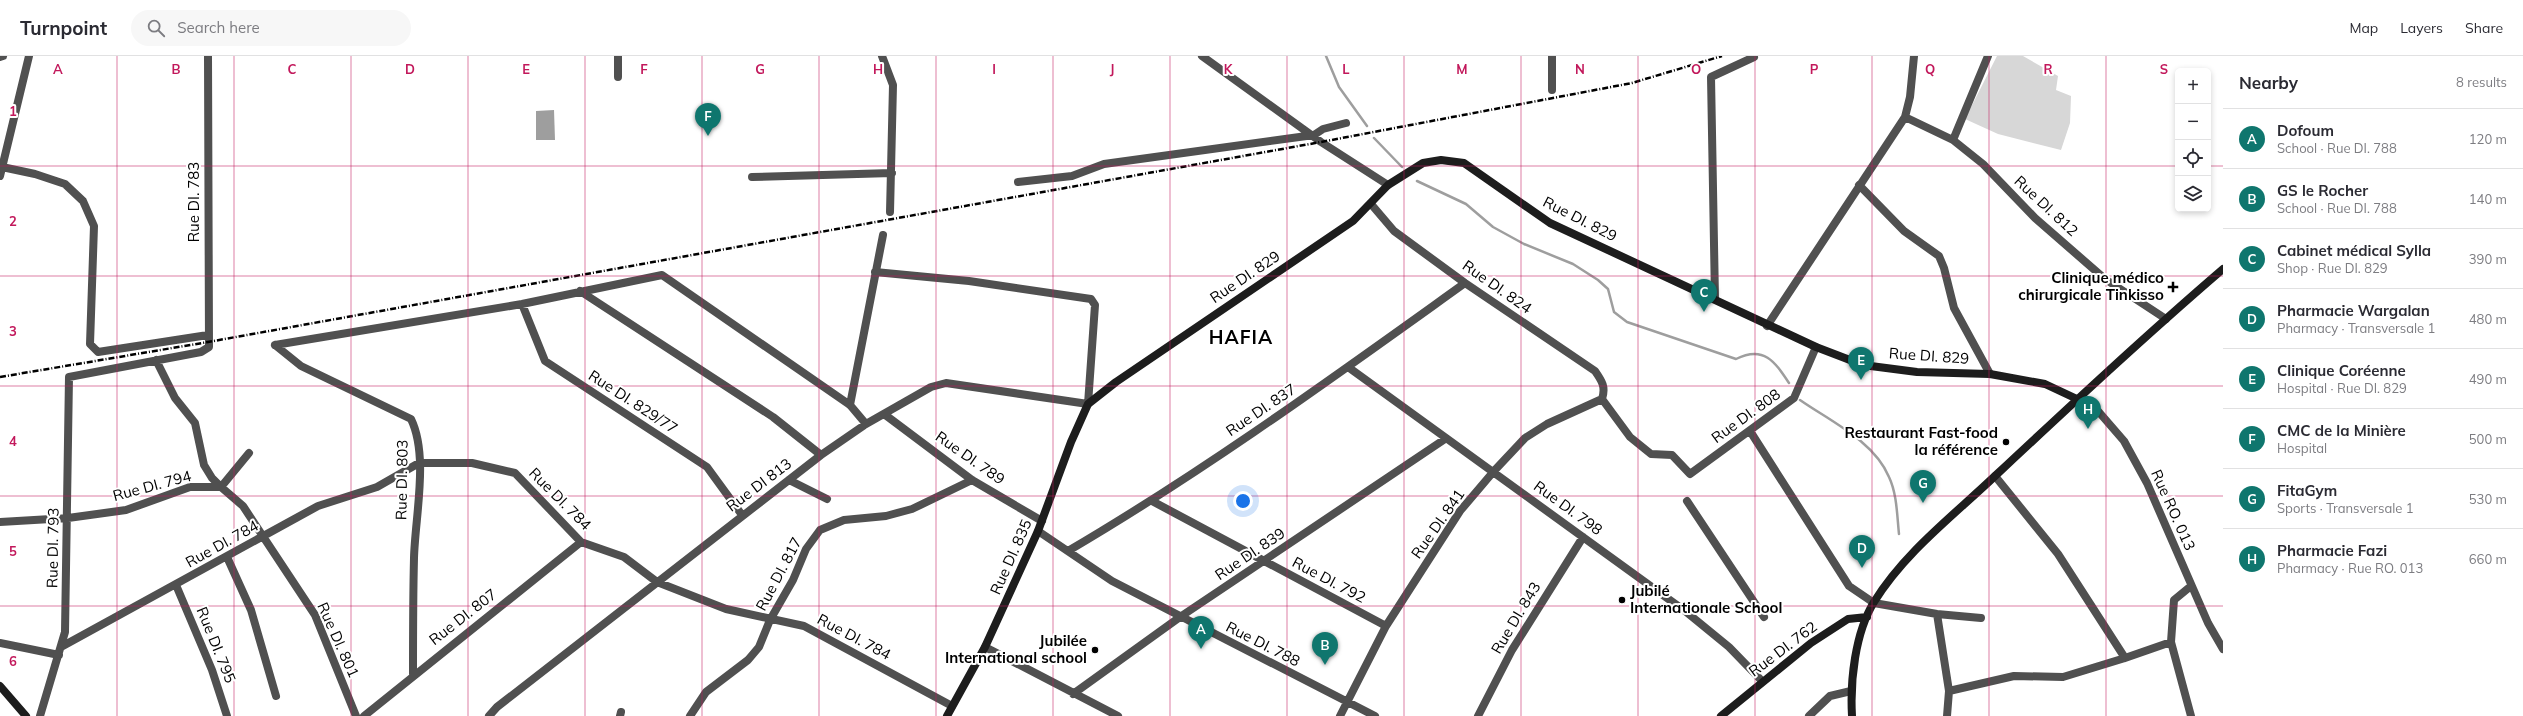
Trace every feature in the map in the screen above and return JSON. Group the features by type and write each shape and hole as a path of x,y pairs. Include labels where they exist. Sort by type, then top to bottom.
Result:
{"street":[{"path":"0,176 29,56"},
{"name":"Rue DI. 783","path":"156,360 201,352 209,347 208,56"},
{"path":"618,56 618,78"},
{"path":"882,56 893,85 890,212"},
{"path":"1202,56 1388,185"},
{"path":"1552,56 1552,90"},
{"path":"1768,326 1859,184 1905,117 1910,96 1914,56"},
{"path":"1953,140 1988,56"},
{"path":"1714,299 1711,77 1754,57"},
{"name":"Rue DI. 812","path":"1905,117 1953,140 1983,164 2035,218 2105,279 2166,319"},
{"path":"1018,182 1072,176 1104,164 1314,135 1323,129 1346,123"},
{"name":"Rue DI. 829","path":"1088,404 1122,378 1353,220 1371,204 1388,185 1423,163 1442,160 1464,163 1550,223 1816,348 1863,365 1917,372 1990,374 2045,384 2077,399"},
{"path":"2,167 34,174 65,184 83,201 94,226 90,344 93,349 98,352 208,335"},
{"path":"752,177 892,173"},
{"path":"1859,184 1904,231 1939,256 1944,268 1954,308 1990,374"},
{"name":"Rue DI. 824","path":"1371,204 1394,231 1465,283 1595,371 1604,383 1603,396 1630,437 1651,454 1672,455 1690,474"},
{"path":"850,405 883,235"},
{"path":"1852,716 1851,691 1854,662 1867,617 1874,603 1912,552 2077,399 2223,269"},
{"path":"875,272 969,281 1091,299 1095,305 1088,404"},
{"path":"522,304 580,290 662,275 850,405 866,424"},
{"name":"Rue DI. 837","path":"1068,551 1152,502 1348,367 1465,283"},
{"path":"580,290 773,417 821,455"},
{"name":"Rue DI. 803","path":"413,674 414,557 419,463 417,432 411,419 301,366 276,345 522,304"},
{"name":"Rue DI. 829/77","path":"522,304 545,361 707,467 742,515"},
{"name":"Rue DI. 808","path":"1690,474 1794,398 1816,348"},
{"path":"156,360 175,398 195,423 204,465 212,478 243,506 264,537"},
{"name":"Rue DI. 793","path":"40,716 60,651 66,615 70,377 156,360"},
{"name":"Rue DI. 798","path":"1348,367 1445,439 1494,471 1729,647 1762,681"},
{"name":"Rue DI 813","path":"489,716 742,515 821,455 866,424 925,390 946,383 1088,404"},
{"name":"Rue DI. 841","path":"1340,716 1386,626 1460,511 1494,471 1525,438 1542,427 1603,396"},
{"name":"Rue RO. 013","path":"2077,399 2098,411 2124,441 2147,483 2191,586 2222,647"},
{"name":"Rue DI. 835","path":"947,716 985,647 1038,531 1071,442 1088,404"},
{"name":"Rue DI. 789","path":"884,414 972,480 1042,522"},
{"path":"1750,431 1848,586 1874,603 1937,614 1981,618"},
{"name":"Rue DI. 839","path":"1073,694 1180,618 1445,439"},
{"path":"221,487 249,453"},
{"name":"Rue DI. 784","path":"60,651 176,584 318,506 377,487 419,463 472,463 515,473 581,542 624,557 657,582 695,599 770,620 804,626 952,706"},
{"path":"1995,476 2058,554 2125,658"},
{"path":"789,480 827,500"},
{"name":"Rue DI. 817","path":"690,716 706,692 748,660 759,647 770,620 793,580 806,548 820,530 844,520 886,516 912,509 972,480"},
{"name":"Rue DI. 794","path":"0,522 68,518 126,510 190,487 221,487"},
{"path":"1687,501 1764,616"},
{"name":"Rue DI. 792","path":"1152,502 1386,626"},
{"name":"Rue DI. 788","path":"1038,531 1112,581 1180,618 1375,716"},
{"name":"Rue DI. 801","path":"264,537 315,615 356,716"},
{"name":"Rue DI. 843","path":"1478,716 1512,650 1583,537"},
{"name":"Rue DI. 807","path":"364,716 413,674 581,542"},
{"path":"226,557 251,610 276,696"},
{"name":"Rue DI. 795","path":"176,584 212,670 227,716"},
{"path":"2191,586 2174,600 2171,642 2191,716"},
{"path":"1937,614 1949,691 1947,716"},
{"name":"Rue DI. 762","path":"1721,716 1762,681 1811,643 1848,619 1867,617"},
{"path":"1949,691 2014,676 2063,677 2171,642"},
{"path":"0,643 60,651"},
{"path":"985,647 1118,716"},
{"path":"0,686 26,716"},
{"path":"1809,716 1830,696 1851,691"}],"shaded area":[{"path":"1997,56 2023,56 2058,76 2056,90 2071,96 2070,123 2061,150 1998,134 1965,119"},
{"path":"554,110 555,140 536,140 536,111"}],"waterway":[{"path":"1326,56 1339,87 1367,126"},
{"path":"1374,138 1402,167"},
{"path":"1417,181 1466,204 1493,227 1524,244 1573,264 1598,280 1608,289 1614,312 1627,322 1736,359 1746,355 1761,355 1773,362 1789,383"},
{"path":"1800,400 1862,442 1882,464 1894,490 1899,534"}],"railway":[{"path":"0,377 208,342 1321,142 1632,83 1722,56"}],"place":[{"name":"CMC de la Minière","path":"708,136"},
{"name":"Clinique médico chirurgicale Tinkisso","path":"2173,287"},
{"name":"Cabinet médical Sylla","path":"1704,312"},
{"name":"Clinique Coréenne","path":"1861,380"},
{"name":"Pharmacie Fazi","path":"2088,429"},
{"name":"Restaurant Fast-food la référence","path":"2006,442"},
{"name":"FitaGym","path":"1923,503"},
{"name":"Pharmacie Wargalan","path":"1862,568"},
{"name":"Jubilé Internationale School","path":"1622,600"},
{"name":"Dofoum","path":"1201,649"},
{"name":"Jubilée International school","path":"1095,650"},
{"name":"GS le Rocher","path":"1325,665"}],"district":[{"name":"HAFIA","path":"1241,337"}]}
